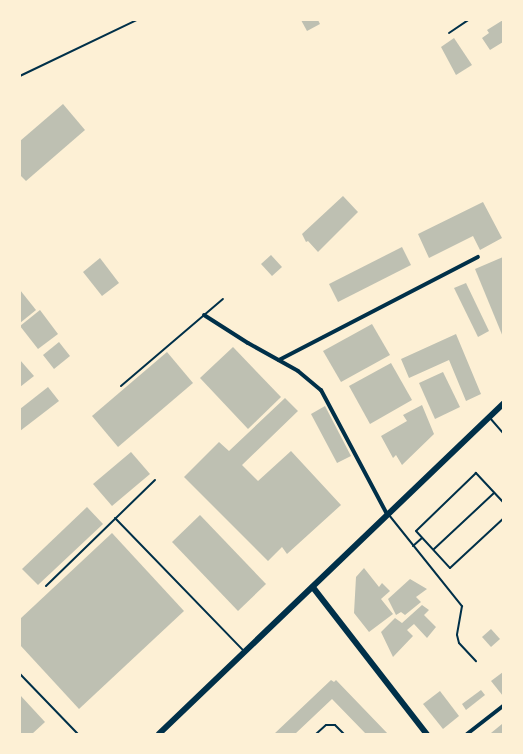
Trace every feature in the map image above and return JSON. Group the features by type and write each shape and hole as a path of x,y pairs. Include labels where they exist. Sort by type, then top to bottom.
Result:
{"street":[{"path":"279,360 478,257"},
{"path":"204,315 298,371 321,390 388,514"},
{"path":"159,734 503,404"},
{"path":"313,586 427,734"},
{"path":"467,734 503,707"}],"lane":[{"path":"449,33 468,20"},
{"path":"121,386 223,299"},
{"path":"489,417 503,433"},
{"path":"503,502 476,473 416,531 450,568 503,519"},
{"path":"46,586 155,480"},
{"path":"433,550 494,493"},
{"path":"388,514 462,606 457,635 460,642 476,661"},
{"path":"115,518 244,652"},
{"path":"413,546 422,538"},
{"path":"20,674 78,734"},
{"path":"316,734 326,725 335,725 344,734"}],"path":[{"path":"20,76 137,20"}],"building":[{"path":"301,20 318,20 320,24 307,31"},
{"path":"503,20 503,42 490,50 482,38 489,33 487,30"},
{"path":"454,38 472,65 456,75 441,47"},
{"path":"63,104 85,130 26,181 20,175 20,141"},
{"path":"343,196 358,212 318,252 308,241 306,242 302,234"},
{"path":"483,202 502,238 480,250 473,236 429,258 418,234"},
{"path":"402,247 411,265 338,302 329,284"},
{"path":"271,255 282,267 272,276 261,264"},
{"path":"503,257 503,337 475,269"},
{"path":"100,258 119,283 102,296 83,272"},
{"path":"466,283 489,331 478,337 454,288"},
{"path":"20,290 36,310 20,323"},
{"path":"40,310 58,334 38,349 20,326"},
{"path":"372,324 390,355 341,382 323,351"},
{"path":"456,334 481,394 466,401 449,360 409,378 401,359"},
{"path":"59,342 70,356 54,369 43,355"},
{"path":"233,347 281,397 248,429 200,378"},
{"path":"167,352 193,383 118,447 92,416"},
{"path":"20,360 34,376 20,387"},
{"path":"391,363 412,400 370,424 349,386"},
{"path":"443,372 460,407 435,419 419,383"},
{"path":"48,387 59,401 20,431 20,409"},
{"path":"285,398 298,411 242,465 258,481 291,451 341,505 287,554 282,547 268,561 184,477 219,442 229,451"},
{"path":"422,405 434,434 402,465 396,455 393,458 381,436 407,421 403,415"},
{"path":"325,406 351,456 337,463 311,414"},
{"path":"131,452 150,474 112,506 93,484"},
{"path":"87,507 103,524 38,585 22,569"},
{"path":"200,515 266,584 238,611 172,542"},
{"path":"112,533 184,611 79,709 20,645 20,619"},
{"path":"364,568 379,587 382,583 390,591 381,599 393,614 369,632 354,613 356,577"},
{"path":"410,579 427,589 416,597 421,602 405,615 401,612 396,615 388,599"},
{"path":"422,605 429,610 424,615 436,627 427,638 414,624 407,630 413,636 393,657 381,632 395,618 402,623"},
{"path":"491,629 500,639 491,647 482,637"},
{"path":"503,672 503,696 491,681"},
{"path":"331,680 334,682 336,680 388,734 366,734 332,699 295,734 274,734"},
{"path":"481,690 485,695 466,710 462,704"},
{"path":"440,691 459,716 443,729 423,704"},
{"path":"20,695 45,722 32,734 20,734"},
{"path":"502,724 503,734 491,733"}]}
